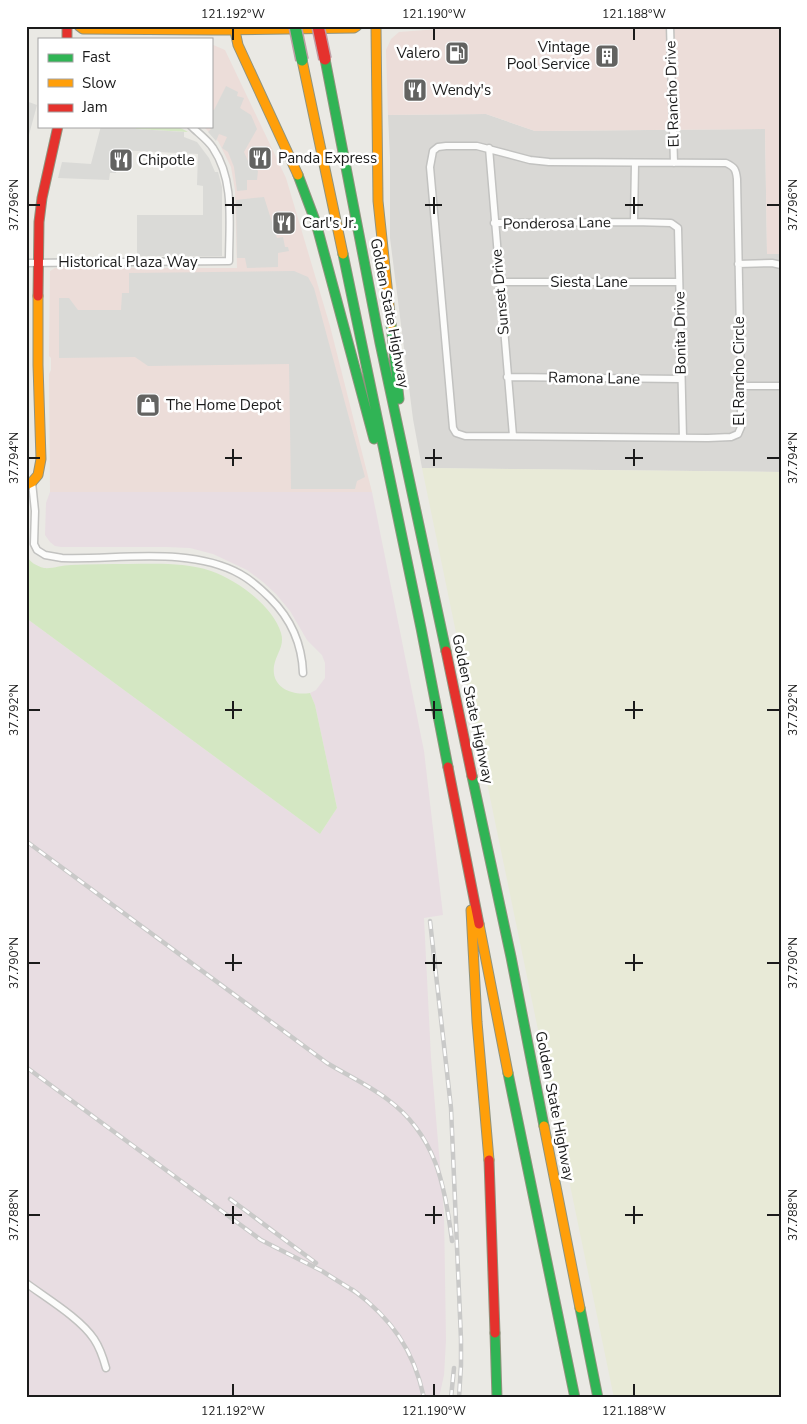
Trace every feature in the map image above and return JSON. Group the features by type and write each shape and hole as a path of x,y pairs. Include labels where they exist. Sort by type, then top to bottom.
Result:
{"main road":[{"path":"79,26 83,29 354,28 357,26"},
{"path":"295,26 408,567 534,1209 575,1398"},
{"name":"Golden State Highway","path":"318,26 407,473 511,957 598,1398"},
{"path":"376,26 378,201 407,473"},
{"path":"234,28 238,45 296,169 316,223 408,567"},
{"path":"29,484 38,475 41,459 38,365 40,208 58,128"},
{"path":"468,866 477,1022 492,1203 497,1398"}],"street":[{"name":"El Rancho Drive","path":"670,26 674,162"},
{"name":"Historical Plaza Way","path":"26,263 229,262 228,186 222,165 212,146 193,128"},
{"name":"El Rancho Circle","path":"477,146 530,160 635,163 726,163 736,169 738,179 741,386 741,427 738,434 731,437 683,438 465,436 456,433 453,428 430,167 433,151 438,147 477,146"},
{"name":"Sunset Drive","path":"489,148 513,436"},
{"path":"634,222 635,163"},
{"name":"Ponderosa Lane","path":"494,223 634,222 670,223 678,228"},
{"name":"Bonita Drive","path":"678,228 683,438"},
{"path":"738,264 772,263 781,265"},
{"name":"Siesta Lane","path":"499,282 679,282"},
{"name":"Ramona Lane","path":"508,377 681,379"},
{"path":"741,386 781,386"},
{"path":"29,484 35,511 34,544 36,550 45,555 62,558 179,557 198,559 214,563 240,574 257,586 274,602 289,622 302,658 303,673"},
{"path":"26,1283 82,1325 93,1338 101,1352 106,1368"}],"shaded area":[{"path":"464,27 781,28 781,254 767,254 765,129 535,131 486,114 388,115 386,50 391,39 399,32"},
{"path":"212,44 225,50 286,178 330,326 372,492 50,492 50,271 55,268 237,268 235,190 231,167 218,141 205,128 212,128"},
{"path":"226,86 238,92 237,96 244,98 240,108 251,115 257,129 244,152 252,170 256,169 258,171 257,180 247,180 247,190 237,191 234,167 228,152 222,148 227,137 219,134 216,141 208,132 211,129 210,128 212,128 212,109 214,110"},
{"path":"26,101 37,105 26,146"},
{"path":"486,114 535,131 765,129 767,253 781,254 781,472 422,468 413,419 390,238 388,115"},
{"path":"100,128 136,128 184,132 184,137 197,142 209,158 215,172 218,172 222,187 222,256 137,256 137,215 203,215 203,186 197,185 198,154 118,150 116,173 110,173 109,180 58,178 62,162 91,164"},
{"path":"264,197 277,238 283,237 285,247 288,247 289,251 278,253 278,267 247,268 245,258 237,258 236,200"},
{"path":"294,271 308,277 314,288 365,477 357,481 355,489 291,489 289,364 148,366 135,357 59,358 59,298 69,298 78,310 121,310 122,293 129,293 129,273"},
{"path":"50,492 372,492 424,751 443,915 424,918 431,1058 444,1213 446,1340 444,1375 439,1398 26,1398 26,618 320,834 337,808 315,705 310,693 316,690 325,678 325,663 322,655 307,640 290,611 276,594 247,570 213,554 190,548 55,546 45,535 46,503"}],"green space":[{"path":"181,128 188,132 136,129"},
{"path":"422,468 781,472 781,1398 614,1398"},
{"path":"26,555 29,560 44,568 68,565 149,564 201,568 221,575 253,595 270,613 281,633 282,642 274,666 276,680 279,685 290,692 310,693 315,705 337,808 320,834 26,618"}],"railway":[{"path":"26,841 327,1063 380,1094 404,1113 417,1128 435,1162 446,1200 452,1241"},
{"path":"430,921 451,1108 461,1339 459,1398"},
{"path":"26,1067 261,1240 322,1271 357,1293"},
{"path":"230,1199 316,1263"},
{"path":"353,1290 379,1312 399,1336 414,1365 424,1398"},
{"path":"451,1398 454,1368"}],"traffic: fast":[{"path":"295,26 302,60"},
{"path":"325,59 380,343 446,651"},
{"path":"298,175 316,223 374,439"},
{"path":"343,254 448,767"},
{"path":"391,324 399,399"},
{"path":"472,776 511,957 544,1126"},
{"path":"508,1073 575,1398"},
{"path":"580,1308 598,1398"},
{"path":"495,1333 497,1398"}],"traffic: slow":[{"path":"79,26 83,29 213,30 354,28 357,26"},
{"path":"234,26 238,45 298,175"},
{"path":"376,26 378,201 391,324"},
{"path":"302,60 343,254"},
{"path":"26,485 32,482 38,475 41,459 38,296"},
{"path":"471,910 477,1022 489,1160"},
{"path":"479,924 508,1073"},
{"path":"544,1126 580,1308"}],"traffic: jam":[{"path":"67,26 67,38"},
{"path":"318,26 325,59"},
{"path":"38,296 39,222 42,198 58,128"},
{"path":"446,651 472,776"},
{"path":"448,767 479,924"},
{"path":"489,1160 495,1333"}],"place":[{"name":"Valero","path":"457,53"},
{"name":"Vintage Pool Service","path":"607,56"},
{"name":"Wendy's","path":"415,90"},
{"name":"Panda Express","path":"260,158"},
{"name":"Chipotle","path":"121,160"},
{"name":"Carl's Jr.","path":"284,223"},
{"name":"The Home Depot","path":"148,405"}]}
